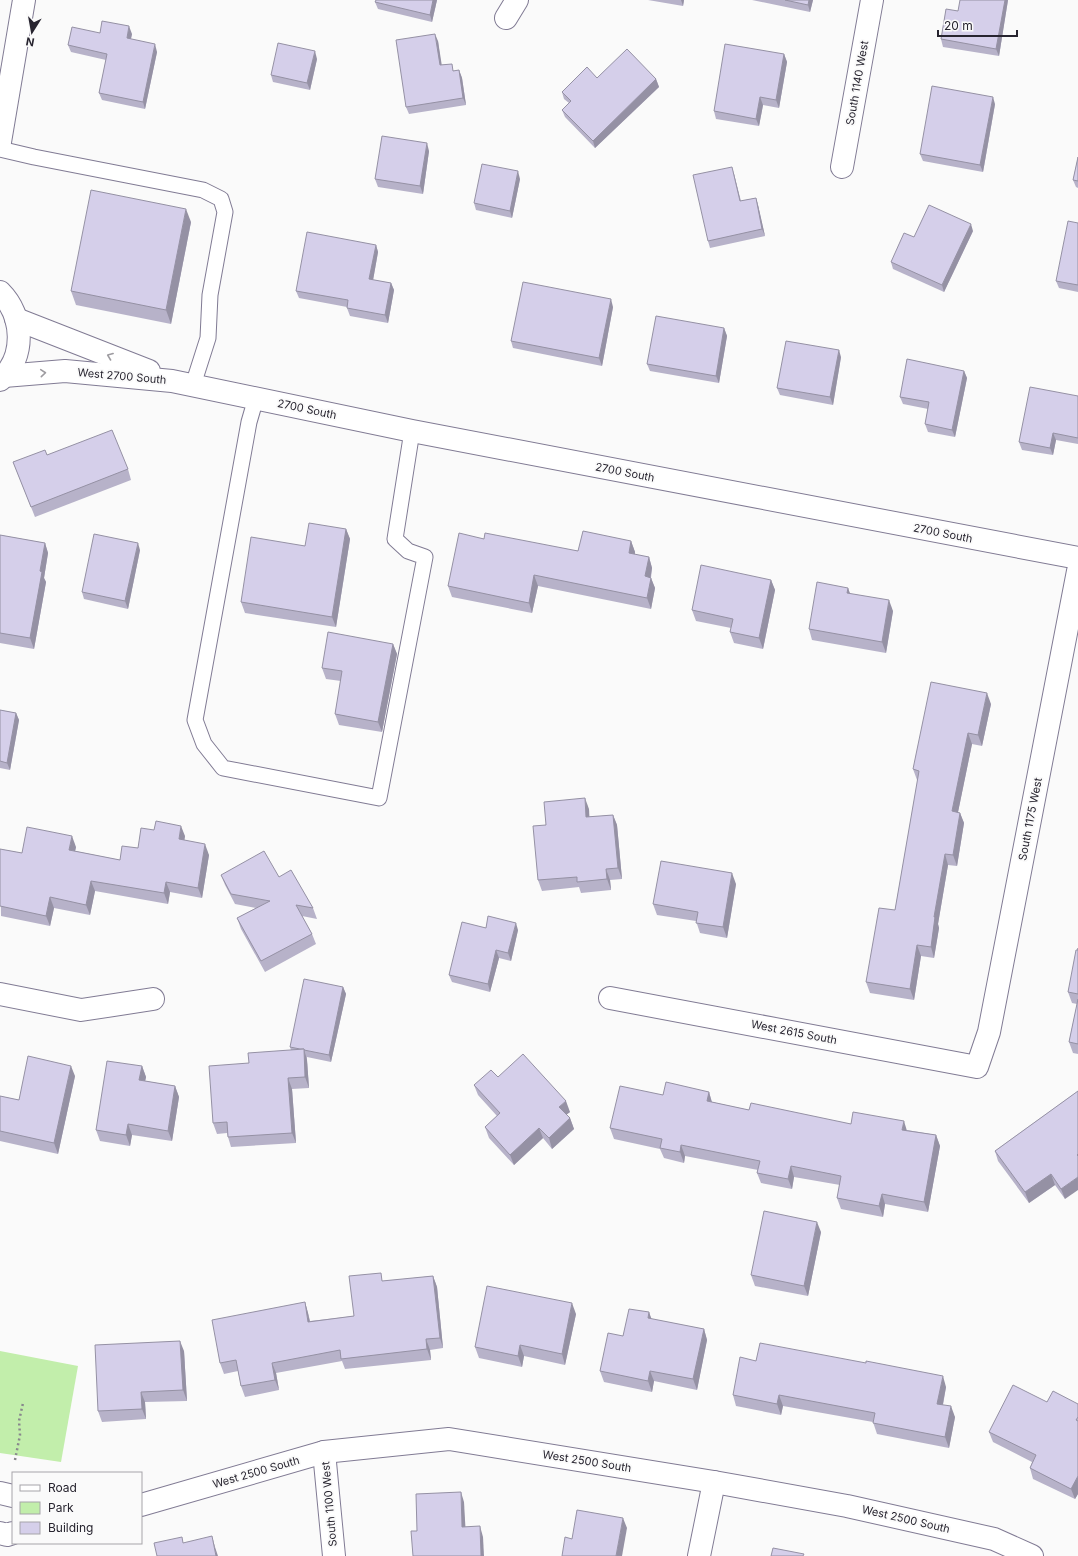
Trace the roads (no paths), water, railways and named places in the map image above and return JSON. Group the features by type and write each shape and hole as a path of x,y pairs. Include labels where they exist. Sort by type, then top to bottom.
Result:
{"street":[{"path":"0,142 24,0"},
{"name":"South 1140 West","path":"842,167 872,0"},
{"path":"0,290 10,305 16,319 19,334 18,349 13,363 2,378"},
{"name":"West 2700 South","path":"16,319 172,380"},
{"name":"West 2700 South","path":"2,378 65,371 172,380"},
{"name":"2700 South","path":"172,380 412,431 1078,558"},
{"name":"South 1175 West","path":"977,1067 989,1032 1078,571"},
{"path":"0,994 81,1010 153,999"},
{"name":"West 2615 South","path":"610,998 977,1067"},
{"name":"West 2500 South","path":"142,1506 324,1452 449,1440 714,1482 847,1506 994,1539 1032,1556"},
{"name":"South 1100 West","path":"324,1452 334,1556"},
{"path":"699,1556 714,1482"},
{"path":"0,1493 12,1496"},
{"path":"0,1533 12,1533"}],"lane":[{"path":"0,149 203,190 221,199 225,212 210,295 208,338 194,385"},
{"path":"256,398 247,429 195,720 204,744 223,768 379,798 425,557 408,551 394,539 412,431"}]}
